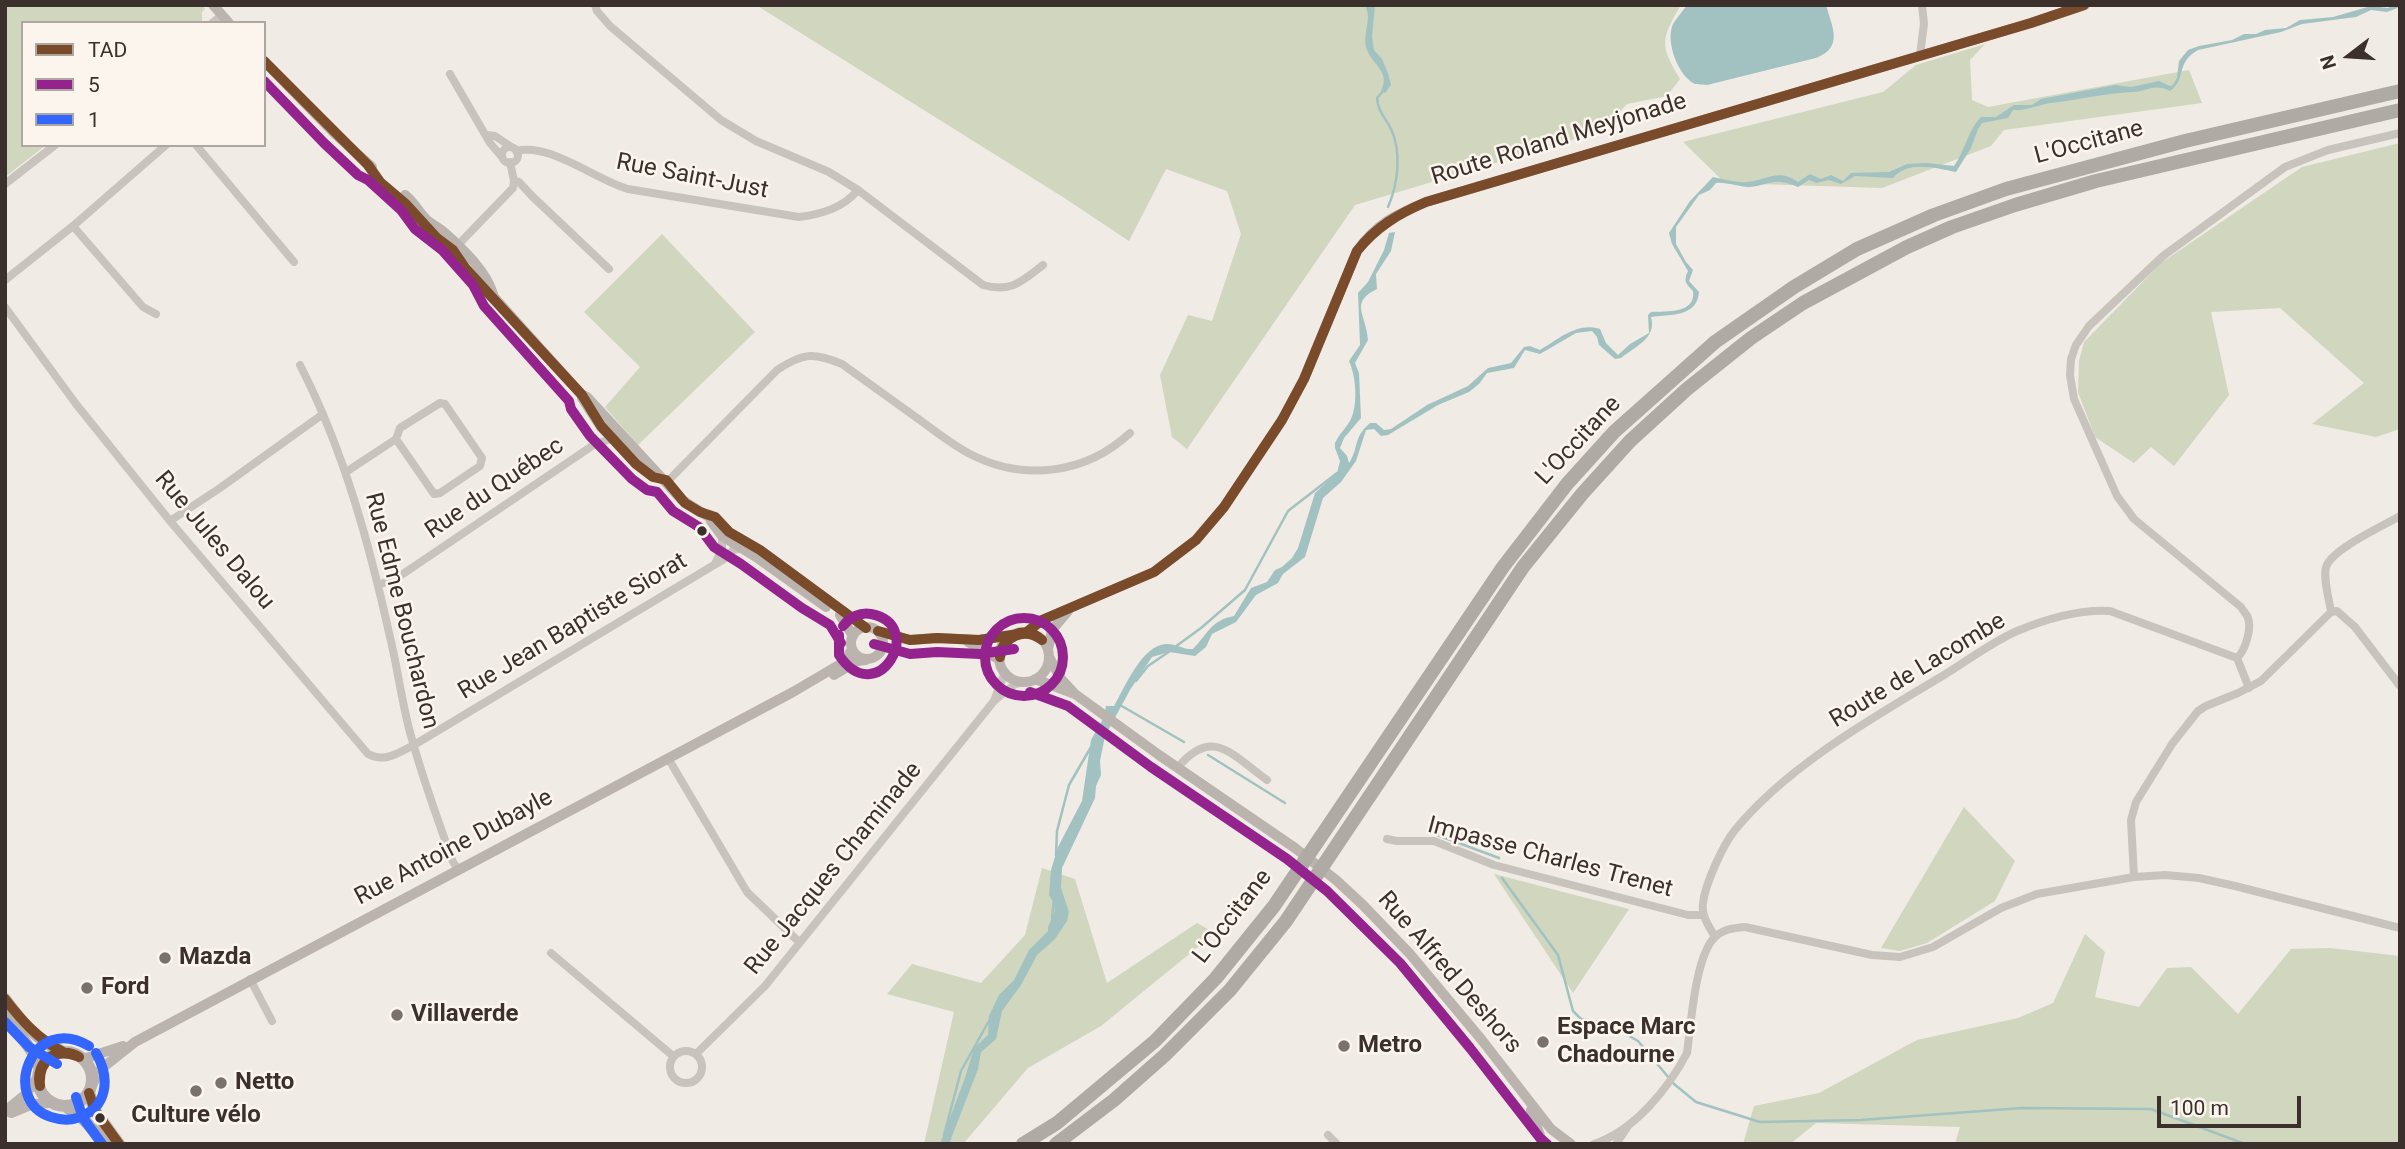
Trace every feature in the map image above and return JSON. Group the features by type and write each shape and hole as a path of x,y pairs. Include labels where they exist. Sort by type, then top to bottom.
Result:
{"highway":[{"name":"L'Occitane","path":"1023,1144 1057,1123 1155,1041 1216,978 1274,906 1503,567 1567,484 1614,432 1715,342 1794,287 1857,249 1934,215 2006,190 2185,141 2400,91"},
{"name":"L'Occitane","path":"1056,1144 1114,1100 1165,1055 1230,990 1286,920 1532,557 1630,441 1687,389 1751,338 1803,303 1857,272 1929,237 2003,209 2096,181 2400,110"}],"main road":[{"path":"213,5 226,19"},
{"name":"Route Roland Meyjonade","path":"1027,632 1042,620 1154,572 1196,540 1224,506 1282,420 1304,379 1357,251 1368,235 1384,221 1426,202 2085,5"},
{"path":"266,63 368,164 380,182 406,204 437,238 455,248 466,270 494,297 582,395 583,401 646,472 664,480 682,500 709,517 722,536 776,568 840,615 853,636 852,649 859,657 869,659"},
{"path":"709,517 715,517 729,532 752,545 776,568"},
{"path":"812,594 866,628 910,640 979,640 1027,632 1040,638 1061,678 1075,694 1178,766"},
{"path":"1032,680 1045,670 1052,630 1070,609"},
{"path":"853,636 866,628"},
{"path":"878,631 883,645 879,654"},
{"path":"1012,635 1002,646 1000,660 1005,672 1015,680 1032,680 1075,694"},
{"name":"Rue Antoine Dubayle","path":"793,692 805,690 857,661 869,659 910,640"},
{"path":"962,640 1000,660"},
{"name":"Rue Antoine Dubayle","path":"90,1089 101,1069 135,1042 793,692 844,662 852,649"},
{"name":"Rue Alfred Deshors","path":"1178,766 1295,848 1363,905 1417,962 1551,1129 1571,1144"},
{"path":"5,999 44,1044 62,1052 72,1053 83,1059 91,1069 90,1089 95,1111 119,1144"},
{"path":"5,1014 33,1053 39,1072 40,1089 44,1096 83,1119 107,1144"},
{"name":"Rue Antoine Dubayle","path":"83,1059 135,1042"},
{"path":"5,1113 27,1093 47,1059 62,1052"},
{"path":"5,1113 33,1104 79,1103 90,1089"},
{"path":"1526,1098 1543,1144"}],"street":[{"path":"595,5 610,26 721,120 756,141 829,172 858,190 983,285 998,290 1009,288 1043,265"},
{"path":"1920,55 1924,24 1922,5"},
{"path":"450,74 491,143 505,161 510,162"},
{"path":"2249,688 2237,658 2242,653 2248,618 2241,607 2134,519 2117,496 2074,399 2070,375 2071,359 2076,345 2089,327 2163,256 2284,167 2328,150 2400,133"},
{"name":"Rue Saint-Just","path":"487,135 495,136 514,149 527,149 557,157 611,185 628,190 799,216 818,215 834,209 858,190"},
{"path":"5,184 52,147"},
{"path":"5,280 74,226 164,147"},
{"path":"197,147 294,261"},
{"path":"502,156 504,150 514,149 516,158 510,162"},
{"path":"455,248 509,194 514,181 510,162"},
{"path":"514,181 519,182 609,269"},
{"path":"509,194 522,193 531,196"},
{"path":"74,226 143,307 156,314"},
{"name":"Rue Jules Dalou","path":"5,307 76,404 170,521 368,754 377,760 414,745"},
{"path":"664,480 777,370 793,360 809,355 824,356 842,364 970,454 1010,468 1053,470 1094,460 1114,448 1130,433"},
{"name":"Rue Edme Bouchardon","path":"300,365 346,472 378,585 414,745 430,801 458,869"},
{"path":"346,472 396,439 400,428 440,403 445,404 482,458 480,466 440,494 434,494 396,439"},
{"path":"170,521 323,414"},
{"name":"Rue du Québec","path":"596,444 605,424"},
{"name":"Rue du Québec","path":"378,585 397,579 596,444 617,437"},
{"path":"2331,611 2325,571 2329,560 2400,516"},
{"name":"Rue Jean Baptiste Siorat","path":"715,564 722,549 722,536"},
{"name":"Rue Jean Baptiste Siorat","path":"414,745 715,564 733,550 742,548"},
{"name":"Route de Lacombe","path":"1703,915 1703,901 1721,851 1750,813 1787,780 1836,743 2014,632 2090,609 2110,611 2237,658"},
{"path":"2134,877 2132,820 2136,802 2172,744 2198,711 2261,681 2331,611 2337,611 2346,617 2400,686"},
{"name":"Rue Jacques Chaminade","path":"994,701 1005,672"},
{"name":"Rue Jacques Chaminade","path":"696,1054 765,986 994,701 1015,684 1032,680"},
{"path":"1178,766 1196,748 1210,744 1223,749 1267,780"},
{"path":"668,758 747,892 799,942"},
{"name":"Impasse Charles Trenet","path":"1387,839 1434,841 1494,865 1532,876 1688,915 1703,915"},
{"path":"1616,1144 1629,1124 1665,1086 1687,1053 1702,957 1715,937 1725,930 1745,927 1872,955 1900,957 1933,947 2001,908 2037,894 2134,877 2172,876 2199,878 2400,928"},
{"path":"1703,915 1715,937"},
{"path":"551,953 673,1056"},
{"path":"250,979 272,1021"},
{"path":"682,1051 696,1054 702,1064 702,1071 696,1079 687,1083 678,1081 671,1075 669,1067 673,1056 682,1051"},
{"path":"1594,1144 1608,1139 1629,1124"},
{"path":"1328,1135 1337,1144"}],"green space":[{"path":"5,5 202,5 205,9 202,12 202,21 21,21 21,147 43,147 5,177"},
{"path":"756,5 1681,5 1669,26 1665,42 1668,57 1680,79 1667,96 1627,104 1602,131 1355,205 1187,449 1172,437 1160,375 1188,315 1212,321 1241,234 1227,191 1166,169 1129,241"},
{"path":"1985,44 1970,60 1972,100 1988,107 2189,70 2202,103 2004,130 1991,146 1882,188 1725,183 1683,142 1883,92 1916,65"},
{"path":"2400,143 2400,429 2376,437 2312,424 2364,383 2280,308 2211,312 2229,395 2174,466 2151,447 2134,463 2095,437 2078,392 2079,361 2084,342 2161,263 2302,167"},
{"path":"662,234 755,332 638,445 605,407 640,367 584,312"},
{"path":"1964,807 2015,861 1995,901 1927,943 1900,951 1881,948"},
{"path":"1042,868 1075,879 1107,983 1197,923 1215,933 1101,1026 1028,1068 963,1144 924,1144 954,1012 887,994 912,964 981,983 1025,935"},
{"path":"1494,874 1629,909 1573,993"},
{"path":"2085,934 2105,952 2095,997 2139,1007 2167,968 2191,967 2238,1014 2291,949 2330,948 2400,956 2400,1144 1955,1144 1960,1127 1816,1123 1790,1144 1743,1144 1754,1106 1819,1093 1917,1040 2018,1018 2053,1003"}],"water":[{"path":"1365,5 1375,5 1372,37 1374,50 1382,59 1391,85 1385,93 1381,91 1384,79 1382,73 1367,50 1365,39 1368,16"},
{"path":"1687,5 1826,5 1833,29 1833,42 1825,53 1816,58 1707,85 1695,84 1678,66 1671,39 1673,24"},
{"path":"2393,5 2400,7 2387,12 2371,10 2356,17 2302,24 2281,32 2198,50 2186,60 2178,81 2170,91 2155,88 2013,110 2008,118 1982,123 1956,172 1914,167 1899,172 1893,178 1855,176 1841,184 1829,180 1816,183 1809,180 1798,187 1777,182 1749,187 1716,183 1710,190 1699,195 1676,227 1676,244 1693,270 1689,281 1699,292 1697,300 1688,311 1651,317 1651,331 1648,336 1621,358 1615,359 1599,345 1592,331 1576,333 1540,354 1525,350 1514,368 1487,373 1469,392 1438,405 1388,435 1381,436 1374,429 1366,430 1356,461 1341,482 1323,498 1305,557 1283,574 1278,583 1256,595 1236,622 1212,634 1206,647 1195,656 1169,652 1152,657 1130,690 1105,736 1100,761 1101,775 1095,798 1062,868 1061,888 1069,912 1067,921 1055,939 1037,955 1021,985 1002,1011 996,1039 981,1052 978,1069 949,1144 940,1144 974,1048 988,1035 989,1016 999,995 1014,980 1029,950 1048,931 1055,911 1049,895 1051,870 1058,847 1082,801 1091,740 1104,717 1106,706 1114,706 1135,668 1149,651 1166,644 1193,649 1210,629 1220,621 1234,616 1251,588 1267,582 1275,570 1292,558 1298,548 1315,493 1337,473 1340,461 1335,443 1351,419 1355,406 1355,382 1349,361 1360,345 1358,293 1368,282 1384,250 1389,233 1395,232 1391,251 1376,274 1377,289 1368,294 1361,304 1368,340 1355,363 1359,373 1361,418 1344,438 1340,448 1349,463 1358,438 1370,423 1376,423 1384,430 1391,429 1427,405 1468,386 1488,368 1511,363 1524,347 1540,350 1568,333 1592,327 1600,329 1606,343 1618,355 1649,333 1648,315 1651,312 1679,310 1690,304 1693,291 1686,282 1688,271 1672,244 1669,233 1690,201 1713,177 1744,182 1779,175 1798,182 1810,174 1821,179 1831,175 1843,181 1851,173 1889,172 1907,164 1954,166 1981,117 1996,117 2014,105 2032,105 2041,99 2115,85 2131,87 2159,81 2170,86 2177,78 2179,61 2188,50 2199,46 2232,40 2244,34 2286,28 2300,20 2333,17 2371,6 2388,8"}],"waterway":[{"path":"1383,91 1377,98 1378,103 1391,129 1398,158 1388,207"},
{"path":"1175,647 1245,590 1288,511 1337,473"},
{"path":"1136,681 1148,666 1170,651"},
{"path":"1120,705 1184,742"},
{"path":"1056,855 1057,831 1069,785 1091,747"},
{"path":"1208,755 1285,803"},
{"path":"1429,832 1499,858"},
{"path":"1502,878 1558,955 1573,1011 1581,1019 1607,1023 1638,1041 1674,1084 1696,1102 1760,1122 1861,1120 2022,1108 2151,1109 2245,1144"},
{"path":"1052,918 1054,900"},
{"path":"944,1135 961,1071 990,1019"}],"transit line":[{"name":"TAD","path":"1027,632 1042,620 1154,572 1196,540 1224,507 1282,420 1304,379 1357,251 1372,235 1397,216 1426,202 2084,5"},
{"name":"TAD","path":"266,63 368,165 380,182 406,204 437,238 453,250 466,269 582,395 601,426 636,464 653,477 666,480 685,503 715,517 729,532 760,550 866,628"},
{"name":"5","path":"266,83 324,143 401,210 415,229 442,250 473,285 484,306 569,401 571,409 590,436 632,479 647,490 657,492 673,511 699,527 714,547 830,625 841,643"},
{"name":"5","path":"839,635 839,655 854,670 868,674 881,670 891,660 896,647 895,633 888,621 871,614 863,614 852,618 843,626"},
{"name":"5","path":"1024,618 1039,621 1051,630 1060,642 1063,657 1060,672 1051,684 1039,693 1024,696 1009,693 997,684 988,672 985,657 988,642 997,630 1009,621 1024,618"},
{"name":"TAD","path":"878,631 910,640 979,640 1012,635"},
{"name":"TAD","path":"1000,657 1005,643 1015,635 1028,633 1042,640"},
{"name":"TAD","path":"1000,657 1006,644 1016,636 1028,634 1042,640"},
{"name":"5","path":"874,644 910,654 980,654 1014,649"},
{"name":"5","path":"1030,692 1068,706 1151,767 1287,859 1327,891 1400,963 1547,1144"},
{"name":"TAD","path":"5,999 31,1029 63,1052"},
{"name":"1","path":"5,1022 29,1047 57,1064"},
{"name":"1","path":"89,1046 69,1039 51,1040 38,1049 29,1063 25,1079 27,1094 36,1108 51,1117 67,1120 88,1113 95,1107 101,1099 105,1081 96,1053"},
{"name":"TAD","path":"40,1086 41,1070 49,1058 63,1053 79,1057"},
{"name":"TAD","path":"40,1086 42,1069 50,1058 62,1054 79,1057"},
{"name":"TAD","path":"89,1093 95,1111 119,1144"},
{"name":"1","path":"76,1097 83,1118 102,1144"}],"place":[{"name":"Mazda","path":"165,958"},
{"name":"Ford","path":"87,988"},
{"name":"Villaverde","path":"397,1015"},
{"name":"Espace Marc Chadourne","path":"1543,1042"},
{"name":"Metro","path":"1344,1046"},
{"name":"Netto","path":"221,1083"},
{"name":"Culture vélo","path":"196,1091"}]}
